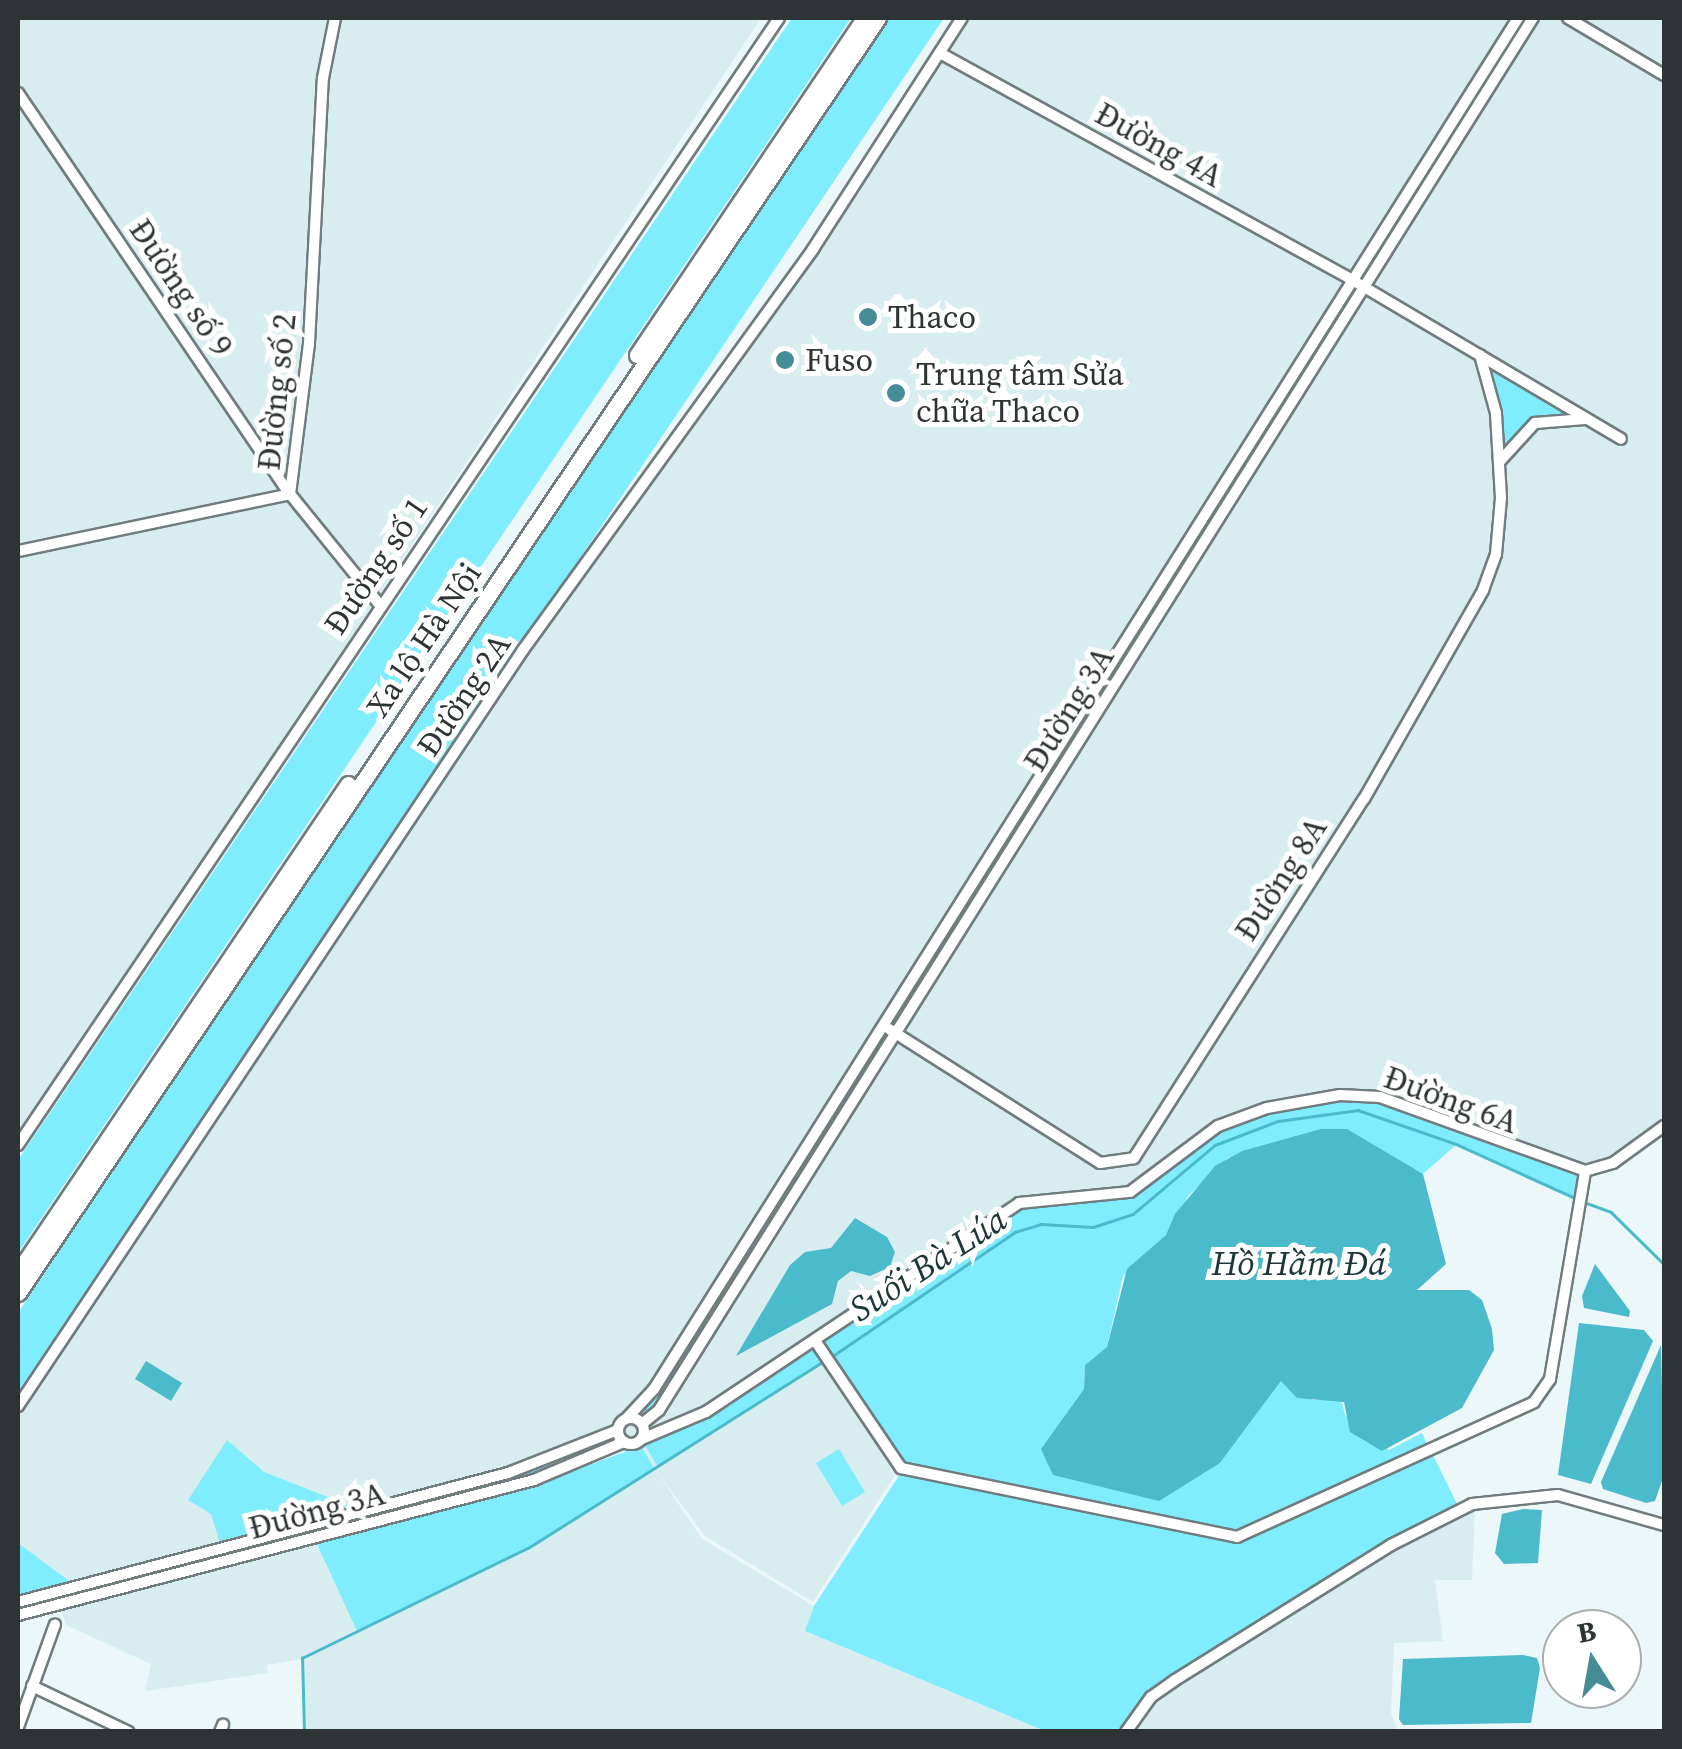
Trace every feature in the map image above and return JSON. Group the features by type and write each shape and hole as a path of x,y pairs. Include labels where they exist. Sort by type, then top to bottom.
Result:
{"highway":[{"name":"Xa lộ Hà Nội","path":"18,1272 864,18"},
{"name":"Xa lộ Hà Nội","path":"18,1294 878,18"}],"street":[{"name":"Đường số 2","path":"18,551 290,494 310,344 324,78 335,18"},
{"name":"Đường số 1","path":"18,1145 779,18"},
{"name":"Đường 2A","path":"18,1406 523,650 813,250 962,18"},
{"name":"Đường 3A","path":"643,1423 661,1406 895,1033 1518,18"},
{"name":"Đường 3A","path":"18,1602 552,1460 618,1430 645,1402 1358,284 1533,18"},
{"path":"1568,18 1664,75"},
{"name":"Đường 4A","path":"940,54 1358,284 1620,440"},
{"name":"Đường số 9","path":"18,93 290,494 380,604"},
{"name":"Đường 8A","path":"895,1033 1100,1163 1134,1158 1364,798 1476,602 1499,536 1500,462 1494,400 1480,355"},
{"path":"1500,462 1535,423 1588,419"},
{"path":"883,1025 895,1033"},
{"name":"Đường 6A","path":"642,1439 699,1417 818,1345 1019,1204 1130,1192 1192,1142 1268,1108 1340,1095 1380,1097 1585,1172"},
{"path":"818,1345 906,1470 1237,1537 1534,1402 1550,1379 1585,1172 1613,1163 1664,1126"},
{"path":"661,1406 678,1422"},
{"path":"626,1418 643,1423 642,1439"},
{"path":"618,1430 624,1442"},
{"name":"Đường 3A","path":"18,1614 534,1480 624,1442 642,1439"},
{"path":"1126,1732 1151,1697 1175,1680 1432,1520 1472,1504 1558,1495 1664,1525"},
{"path":"328,1518 332,1533"},
{"path":"18,1726 55,1624"},
{"path":"32,1686 129,1732"}],"shaded area":[{"path":"18,18 761,18 18,1140"},
{"path":"792,18 851,18 18,1253 18,1160"},
{"path":"888,18 944,18 18,1392 18,1313"},
{"path":"968,18 1664,18 1664,1123 1581,1184 1537,1183 1456,1144 1181,1168 825,1361 898,1470 813,1602 705,1536 655,1469 702,1539 814,1606 805,1631 1045,1731 304,1731 302,1659 267,1665 268,1673 145,1691 151,1664 66,1625 61,1609 18,1619 18,1415 498,694 817,252","holes":["624,1447 641,1447 655,1468 528,1548 357,1630 534,1485"]},
{"path":"1335,317 949,940 904,1001 983,878"},
{"path":"1486,362 1577,415 1533,421 1502,454"},
{"path":"866,1060 655,1407 639,1414 649,1405"},
{"path":"1340,1098 1379,1100 1582,1174 1578,1199 1457,1144 1423,1174 1374,1148 1288,1139 1228,1158 1189,1195 1166,1235 1123,1276 1107,1347 1085,1365 1084,1389 1042,1449 1054,1469 1220,1463 1281,1381 1313,1400 1341,1399 1345,1415 1389,1450 1422,1433 1429,1448 1236,1534 1152,1520 1152,1525 1222,1540 1253,1537 1432,1453 1458,1506 1173,1678 1123,1731 1045,1731 805,1631 814,1606 902,1471 830,1358 658,1467 644,1444 707,1415 1020,1206 1120,1199 1220,1129 1268,1111"},
{"path":"614,1437 533,1475 333,1527 332,1522 554,1464"},
{"path":"227,1440 264,1472 353,1507 220,1543 211,1514 188,1500"},
{"path":"641,1446 655,1469 528,1548 357,1631 316,1542 534,1485"},
{"path":"839,1449 865,1492 842,1506 816,1463"},
{"path":"1475,1506 1472,1580 1435,1580 1443,1641 1394,1643 1391,1713 1398,1731 1129,1732 1151,1701 1177,1682 1393,1547"},
{"path":"326,1524 328,1529 18,1610 18,1607"},
{"path":"18,1543 72,1583 18,1597"}],"water":[{"name":"Hồ Hầm Đá","path":"1321,1129 1347,1129 1423,1174 1446,1264 1417,1290 1469,1290 1482,1300 1492,1329 1494,1350 1462,1408 1382,1451 1350,1432 1344,1402 1297,1398 1281,1381 1220,1463 1159,1501 1053,1475 1041,1449 1084,1389 1085,1365 1107,1347 1127,1269 1166,1235 1175,1214 1215,1166 1242,1151"},
{"path":"855,1218 887,1237 895,1252 890,1267 870,1276 851,1271 838,1281 832,1304 736,1356 790,1265 805,1252 831,1248"},
{"path":"1595,1264 1630,1311 1629,1317 1584,1308 1582,1296"},
{"path":"1579,1323 1644,1330 1653,1341 1591,1484 1558,1475"},
{"path":"1661,1345 1664,1475 1655,1501 1646,1503 1603,1489 1601,1482"},
{"path":"146,1361 182,1383 171,1401 135,1379"},
{"path":"1542,1510 1538,1563 1504,1564 1495,1553 1502,1514"},
{"path":"1523,1655 1537,1658 1540,1668 1531,1723 1403,1725 1399,1719 1403,1659"}],"waterway":[{"name":"Suối Bà Lúa","path":"831,1357 1015,1232 1041,1224 1093,1227 1133,1214 1215,1145 1278,1121 1358,1110 1456,1144 1577,1199"},
{"name":"Suối Bà Lúa","path":"1584,1202 1611,1212 1664,1264"},
{"name":"Suối Bà Lúa","path":"304,1732 302,1658 528,1548 824,1361"}],"place":[{"name":"Thaco","path":"868,317"},
{"name":"Fuso","path":"785,360"},
{"name":"Trung tâm Sửa chữa Thaco","path":"896,393"}]}
